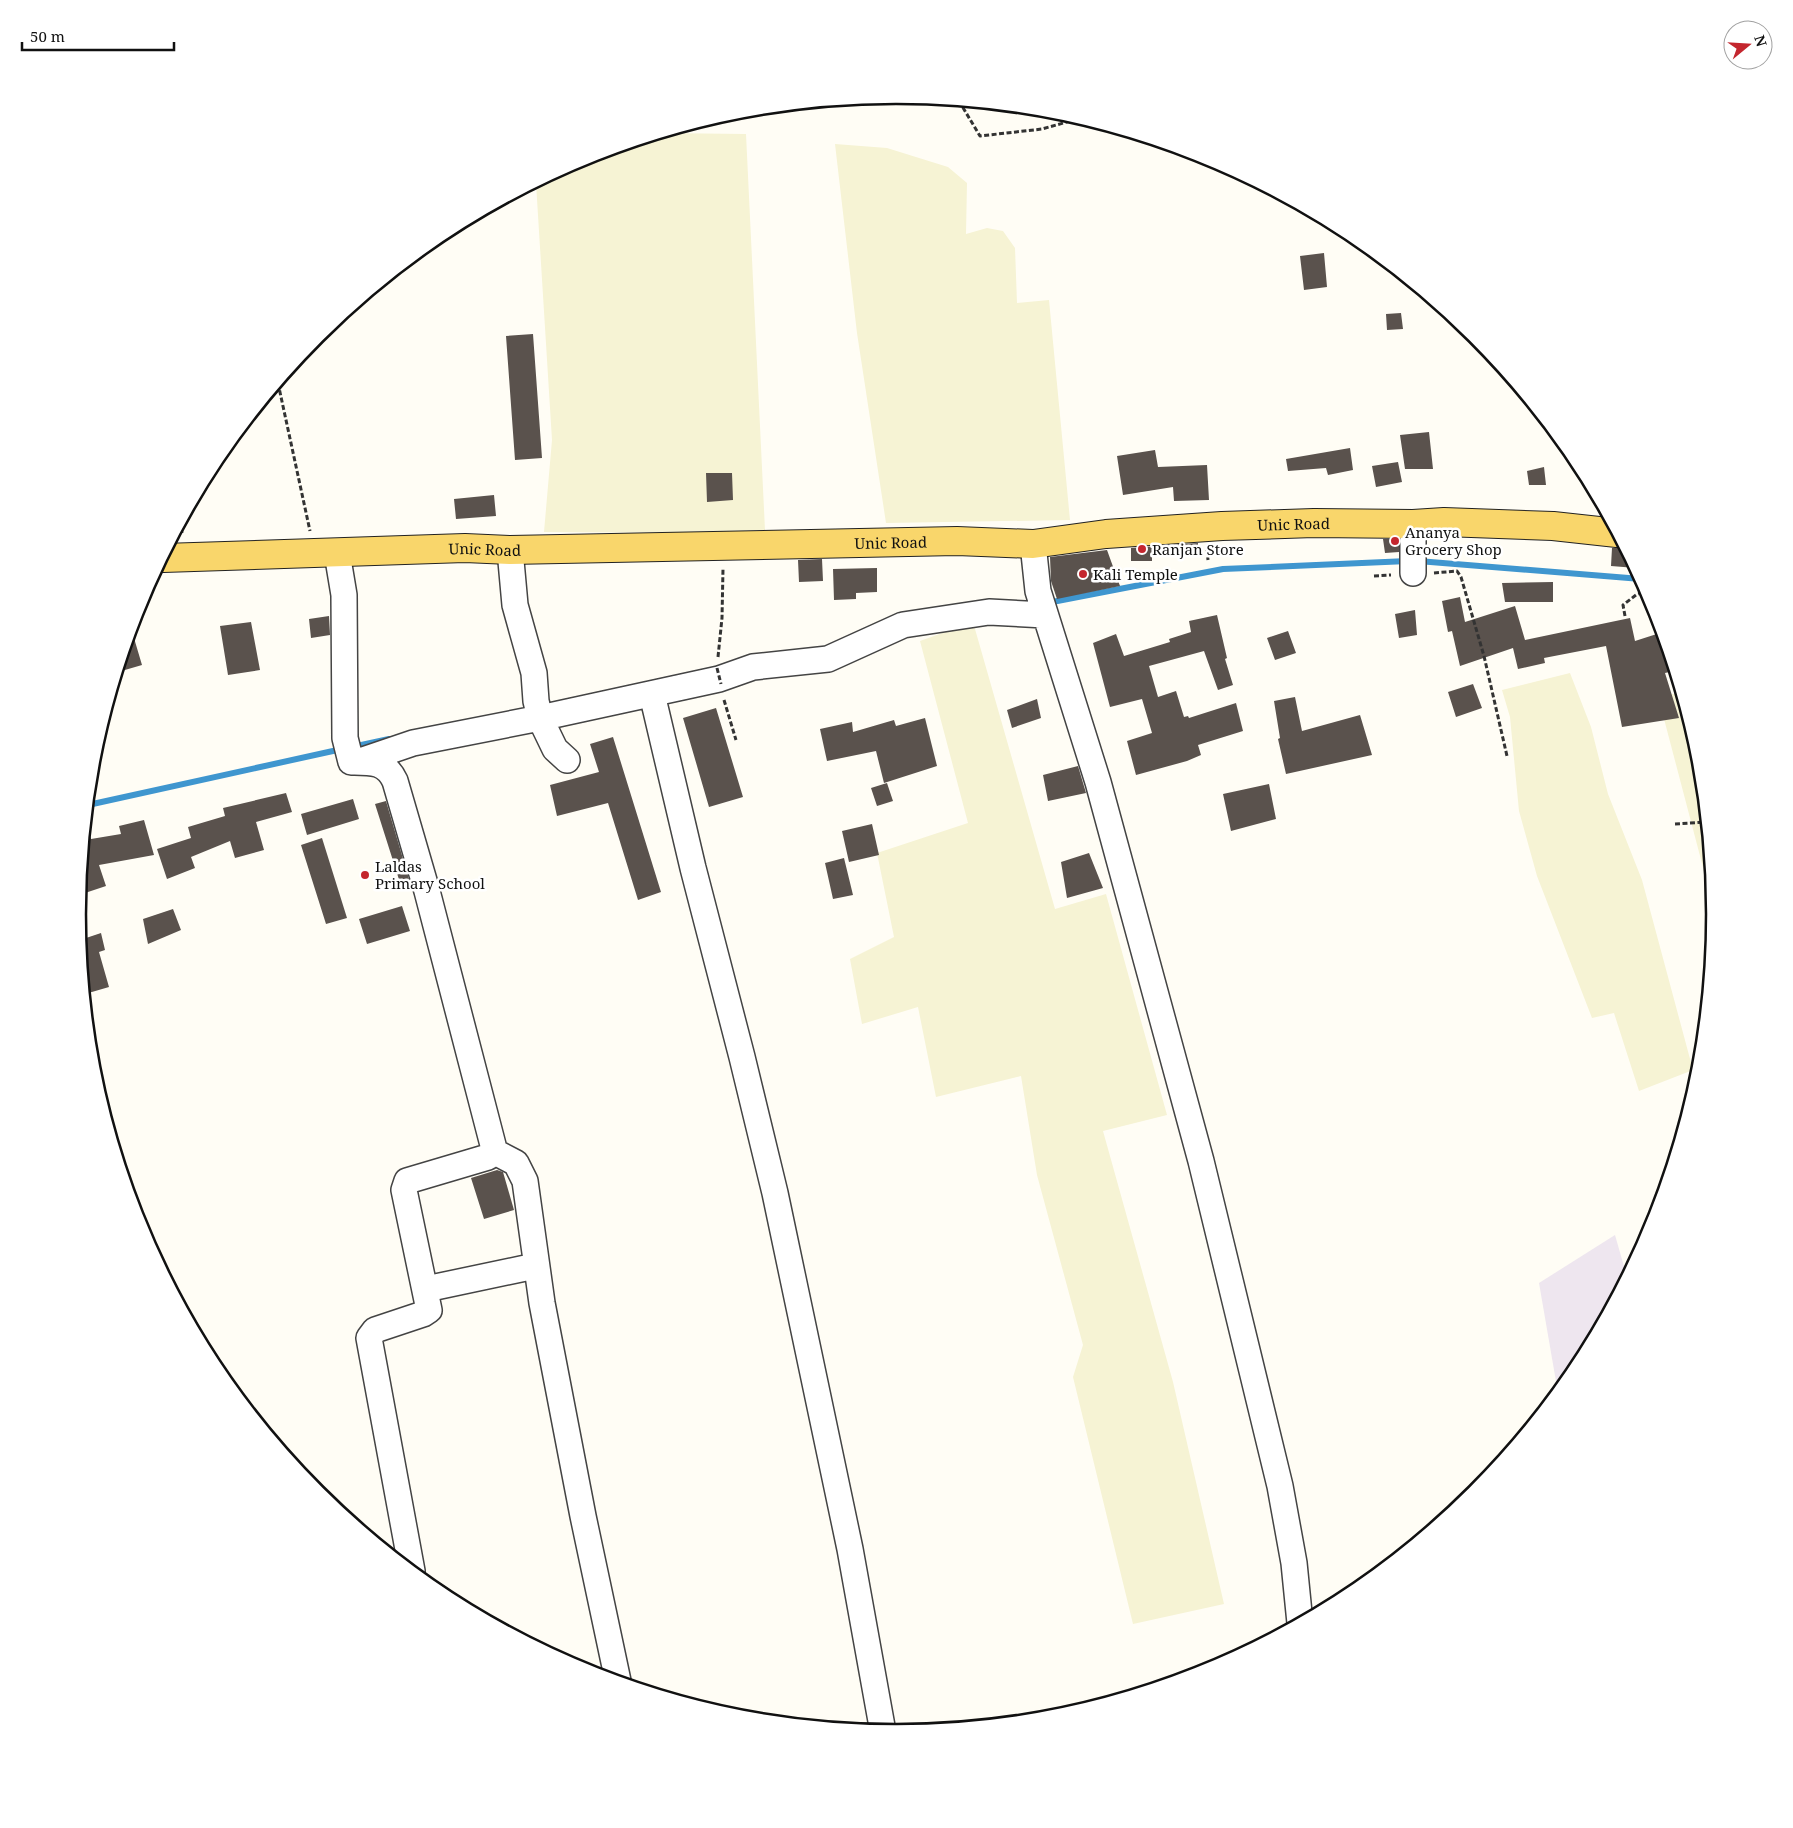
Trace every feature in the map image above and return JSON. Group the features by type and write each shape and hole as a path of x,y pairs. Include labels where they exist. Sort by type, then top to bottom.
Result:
{"main road":[{"name":"Unic Road","path":"169,558 464,548 510,550 957,540 1033,544 1106,534 1222,526 1314,523 1414,536 1444,522 1553,526 1610,532"}],"street":[{"path":"1413,572 1414,536"},
{"path":"1033,544 1038,591 1098,782 1201,1161 1280,1486 1294,1563 1299,1617"},
{"path":"510,550 515,605 534,673 538,711 555,749 567,760"},
{"path":"325,553 344,595 345,738 354,762"},
{"path":"354,762 413,743 538,711 652,694 719,678 753,667 828,659 903,625 989,612 1045,615"},
{"path":"652,694 774,1193 850,1550 881,1724"},
{"path":"354,762 384,765 390,770 395,781 427,891 493,1151"},
{"path":"493,1151 510,1158 521,1170 525,1181 535,1266 583,1516 617,1674"},
{"path":"411,1563 406,1525 369,1338 375,1330 427,1312 430,1306 405,1185 413,1178 483,1159 493,1151"},
{"path":"426,1289 535,1266"}],"path":[{"path":"962,107 980,136 1042,129 1067,122"},
{"path":"279,389 325,553"},
{"path":"728,546 722,580 722,618 717,668 721,693 728,709 736,740"},
{"path":"1374,576 1413,572 1429,574 1457,571 1461,577 1475,632 1484,656 1507,756"},
{"path":"1625,616 1623,606 1640,593"},
{"path":"1675,824 1701,822"}],"shaded area":[{"path":"680,133 746,134 765,530 709,533 544,532 552,440 536,188 586,165"},
{"path":"835,144 887,148 948,167 967,183 966,234 987,228 1003,231 1015,248 1017,303 1049,300 1070,520 886,523 857,333"},
{"path":"973,622 1055,909 1106,894 1167,1115 1103,1131 1173,1382 1224,1604 1133,1624 1073,1377 1083,1345 1037,1175 1021,1076 936,1097 918,1007 862,1024 850,959 894,937 877,853 968,823 920,641"},
{"path":"1570,673 1591,727 1608,794 1642,880 1692,1066 1691,1071 1639,1091 1614,1013 1592,1018 1537,876 1519,811 1510,717 1502,690"},
{"path":"1676,694 1679,704 1700,808 1706,877 1658,696"},
{"path":"1615,1235 1625,1269 1598,1319 1556,1383 1539,1283"}],"building":[{"path":"1324,253 1327,287 1304,290 1300,256"},
{"path":"1401,313 1403,329 1387,330 1386,314"},
{"path":"533,334 542,458 515,460 506,336"},
{"path":"1429,432 1433,469 1405,469 1400,435"},
{"path":"1350,448 1353,470 1328,475 1326,468 1288,471 1286,459"},
{"path":"1155,450 1158,467 1207,465 1209,500 1174,501 1173,487 1123,495 1117,456"},
{"path":"1398,462 1402,482 1376,487 1372,466"},
{"path":"1544,467 1546,485 1529,485 1527,471"},
{"path":"706,473 732,473 733,500 707,502"},
{"path":"494,495 496,516 456,519 454,499"},
{"path":"1383,539 1399,539 1399,552 1385,553"},
{"path":"1198,543 1198,556 1152,555 1152,561 1131,561 1131,548"},
{"path":"1618,547 1628,567 1611,566 1612,548"},
{"name":"Kali Temple","path":"1107,550 1120,586 1057,599 1051,581 1050,557"},
{"path":"822,559 823,581 799,582 798,560"},
{"path":"877,568 877,592 856,593 856,599 834,600 833,569"},
{"path":"1553,582 1553,602 1505,602 1502,583"},
{"path":"1460,597 1465,622 1515,606 1525,640 1630,618 1635,641 1656,634 1669,672 1665,673 1679,718 1622,727 1606,646 1544,658 1545,663 1518,669 1513,648 1460,666 1452,631 1448,632 1442,601"},
{"path":"1415,610 1417,635 1399,638 1395,614"},
{"path":"1217,615 1227,658 1225,659 1233,685 1218,690 1204,651 1149,666 1158,697 1176,691 1184,717 1188,716 1189,718 1236,703 1243,731 1198,745 1201,755 1187,761 1136,775 1127,741 1152,733 1142,699 1110,707 1093,643 1116,634 1124,656 1170,642 1169,639 1191,632 1189,621"},
{"path":"329,616 330,635 311,638 309,619"},
{"path":"251,622 260,670 228,675 220,626"},
{"path":"1288,631 1296,653 1275,660 1267,638"},
{"path":"134,640 142,665 124,670"},
{"path":"1473,684 1482,708 1456,717 1448,692"},
{"path":"1295,697 1302,731 1360,715 1372,755 1286,774 1278,739 1280,738 1274,701"},
{"path":"1037,699 1041,718 1012,728 1007,710"},
{"path":"716,708 743,797 709,807 683,718"},
{"path":"925,718 937,766 884,783 876,751 827,761 820,729 852,722 853,732 894,720 896,726"},
{"path":"613,737 661,892 638,900 608,803 557,816 550,785 599,772 590,744"},
{"path":"1078,766 1086,793 1048,801 1043,775"},
{"path":"887,783 893,801 877,806 871,788"},
{"path":"1269,784 1276,819 1231,831 1223,794"},
{"path":"286,793 292,812 256,822 264,850 235,858 230,841 191,857 195,868 167,879 157,849 191,838 188,827 225,816 223,808"},
{"path":"353,799 359,819 307,835 301,814"},
{"path":"386,801 411,886 402,889 375,804"},
{"path":"144,820 154,855 99,865 106,886 87,892 90,837 91,839 121,834 119,826"},
{"path":"872,824 879,855 849,862 842,831"},
{"path":"322,838 347,918 326,924 301,845"},
{"path":"1089,853 1103,888 1067,898 1061,862"},
{"path":"844,858 853,895 833,899 825,863"},
{"path":"402,906 410,931 367,944 359,919"},
{"path":"173,909 181,930 148,944 143,919"},
{"path":"101,933 105,950 99,952 109,987 90,992 88,967 87,938"},
{"path":"497,1170 503,1172 514,1210 484,1219 471,1178"}],"waterway":[{"path":"1047,603 1223,569 1408,561"},
{"path":"1418,561 1633,578"},
{"path":"352,747 389,739"},
{"path":"94,804 342,749"}],"place":[{"name":"Ananya Grocery Shop","path":"1395,541"},
{"name":"Ranjan Store","path":"1142,549"},
{"name":"Kali Temple","path":"1083,574"},
{"name":"Laldas Primary School","path":"365,875"}]}
